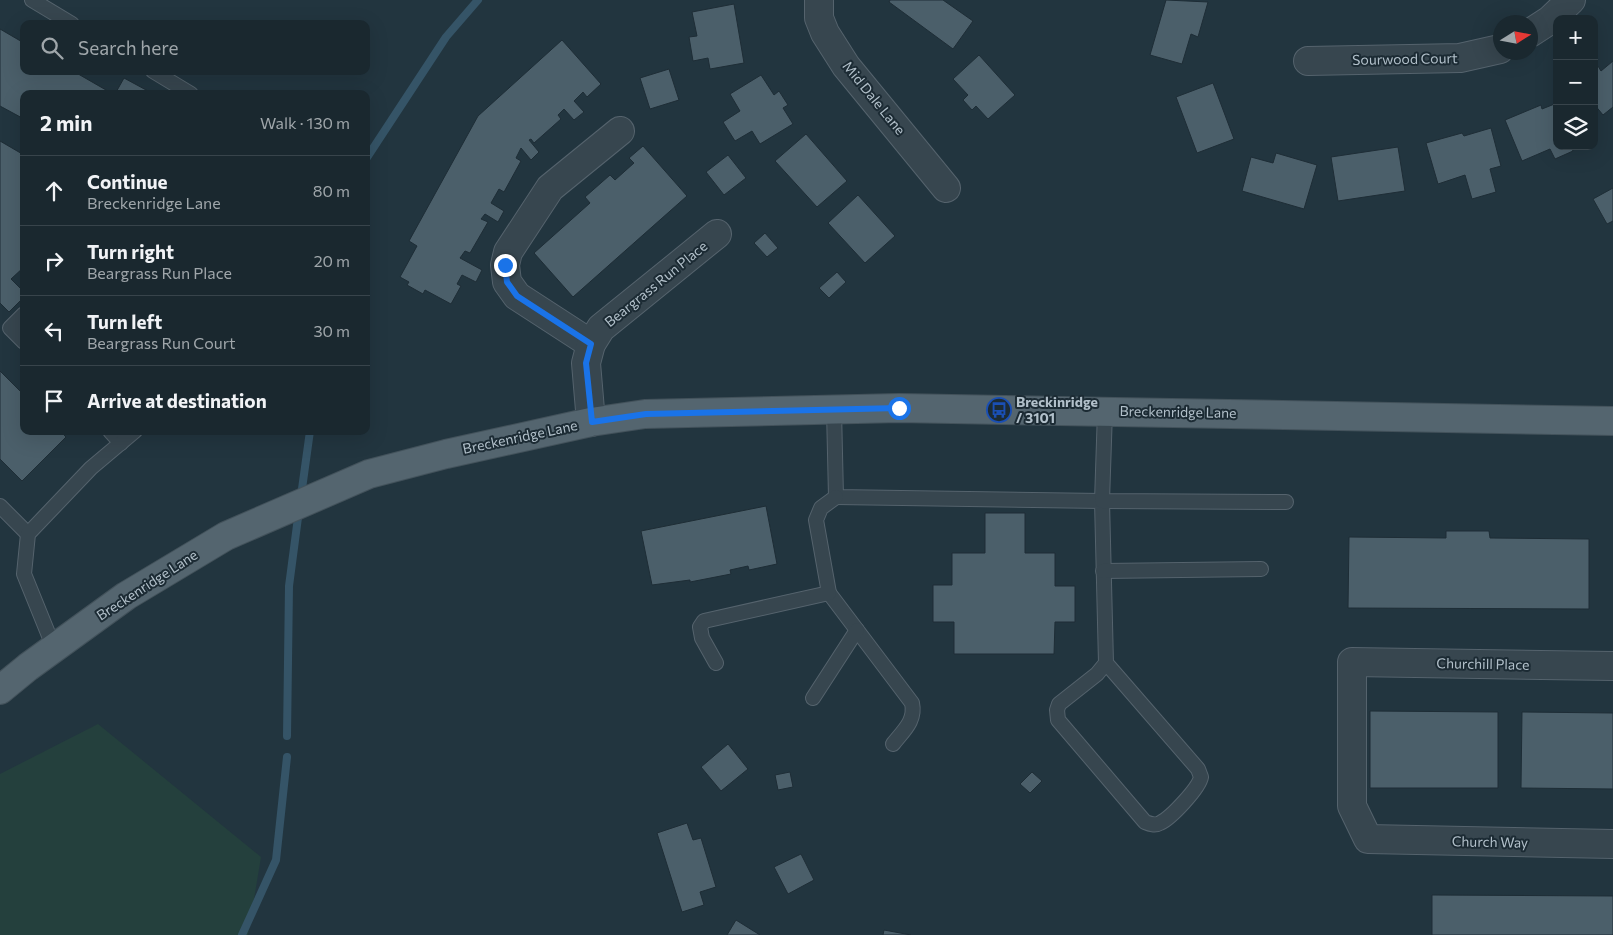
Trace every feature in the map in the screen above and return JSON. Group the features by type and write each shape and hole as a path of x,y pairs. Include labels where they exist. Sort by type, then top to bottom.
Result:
{"main road":[{"name":"Breckenridge Lane","path":"0,690 126,596 226,536 369,474 455,452 592,422 646,414 899,408 1613,421"}],"street":[{"name":"Mid Dale Lane","path":"819,0 819,18 824,33 846,66 946,188"},
{"path":"1538,28 1550,20 1571,0"},
{"name":"Sourwood Court","path":"1308,61 1460,58 1493,51"},
{"path":"591,344 517,296 507,282 505,265 508,252 550,188 620,131"},
{"name":"Beargrass Run Place","path":"592,422 586,363 591,344 601,328 717,234"},
{"name":"Churchill Place","path":"1368,839 1352,806 1352,662 1613,666"},
{"name":"Church Way","path":"1368,839 1613,844"}],"lane":[{"path":"32,0 65,20"},
{"path":"159,75 184,90"},
{"path":"20,318 10,328 20,338"},
{"path":"834,410 836,497"},
{"path":"1105,411 1102,500 1106,662 1198,770 1201,777 1195,791 1160,824 1152,825 1145,822 1058,720 1057,710 1059,704 1097,674 1106,662"},
{"path":"114,435 121,443"},
{"path":"54,648 24,574 28,534 91,468 130,435"},
{"path":"893,744 911,721 914,712 912,703 829,593 816,520 821,508 836,497 1286,502"},
{"path":"0,506 28,534"},
{"path":"1103,571 1261,569"},
{"path":"716,663 702,638 700,627 704,621 829,593"},
{"path":"813,698 858,630"}],"green space":[{"path":"98,724 261,857 248,935 0,935 0,774"}],"building":[{"path":"890,0 943,0 973,21 953,49 889,2"},
{"path":"1166,0 1208,2 1198,37 1191,34 1182,64 1150,55"},
{"path":"734,4 744,63 710,69 708,58 693,61 689,37 697,36 692,12"},
{"path":"0,29 20,41 20,75 80,75 106,90 20,90 20,117 0,106"},
{"path":"562,40 601,84 587,97 583,92 574,101 584,112 574,120 564,109 558,115 561,119 534,143 531,139 529,140 539,152 531,160 521,148 516,158 521,161 504,192 499,189 491,203 504,211 498,222 485,214 481,219 488,222 470,253 465,251 460,258 482,270 476,282 462,275 457,284 461,286 451,304 425,290 423,294 407,285 409,282 400,277 417,246 409,241 478,116"},
{"path":"979,55 1015,95 988,119 976,106 972,110 963,100 968,95 953,79"},
{"path":"1613,61 1613,107 1603,115 1598,109 1598,66 1601,71"},
{"path":"669,69 679,100 650,109 640,78"},
{"path":"761,75 774,95 779,91 788,105 783,108 793,124 760,144 752,131 735,141 723,122 740,111 730,94"},
{"path":"124,78 146,90 117,90"},
{"path":"1213,83 1234,139 1197,153 1176,97"},
{"path":"1541,105 1542,109 1553,105 1553,150 1573,151 1555,159 1550,149 1522,161 1505,120"},
{"path":"1491,128 1501,166 1490,169 1496,192 1472,199 1465,175 1438,184 1426,143 1462,133 1464,136"},
{"path":"806,134 847,181 817,207 775,161"},
{"path":"0,141 20,153 20,271 11,279 20,288 20,301 9,312 0,303"},
{"path":"643,146 687,196 573,297 534,253 590,203 585,197 610,175 615,180 634,163 629,158"},
{"path":"1398,147 1405,191 1338,201 1331,157"},
{"path":"1276,153 1317,165 1304,209 1242,191 1251,157 1273,163"},
{"path":"728,155 746,178 724,195 706,172"},
{"path":"1613,188 1613,221 1607,224 1593,199"},
{"path":"858,195 895,236 865,263 828,223"},
{"path":"765,233 778,248 767,257 754,243"},
{"path":"837,272 846,282 829,298 819,288"},
{"path":"0,371 20,391 20,435 64,435 66,437 22,481 0,459"},
{"path":"766,506 777,564 749,570 748,566 730,570 731,574 690,582 690,580 652,585 641,531"},
{"path":"985,513 1025,513 1025,553 1055,553 1055,586 1075,586 1075,622 1055,622 1054,654 954,654 954,622 933,622 933,585 952,585 952,553 985,553"},
{"path":"1446,531 1489,531 1490,538 1589,539 1589,609 1348,608 1349,537 1446,538"},
{"path":"1370,711 1498,712 1498,788 1370,788"},
{"path":"1522,712 1613,713 1613,789 1521,788"},
{"path":"728,744 748,769 721,791 701,767"},
{"path":"790,772 793,787 778,790 775,775"},
{"path":"1032,772 1042,781 1030,793 1020,784"},
{"path":"687,823 693,840 701,838 716,887 700,892 704,905 682,912 657,833"},
{"path":"801,854 814,880 788,894 774,867"},
{"path":"1432,895 1613,896 1613,935 1432,935"},
{"path":"736,920 760,935 727,935"},
{"path":"884,930 911,935 883,935"}],"waterway":[{"path":"370,153 446,37 478,0"},
{"path":"301,496 309,435"},
{"path":"287,736 289,586 299,510"},
{"path":"242,935 276,860 287,757"}],"place":[{"name":"Breckinridge / 3101","path":"999,410"}],"route":[{"path":"505,265 507,282 517,296 591,344 586,363 592,422 646,414 899,408"}]}
